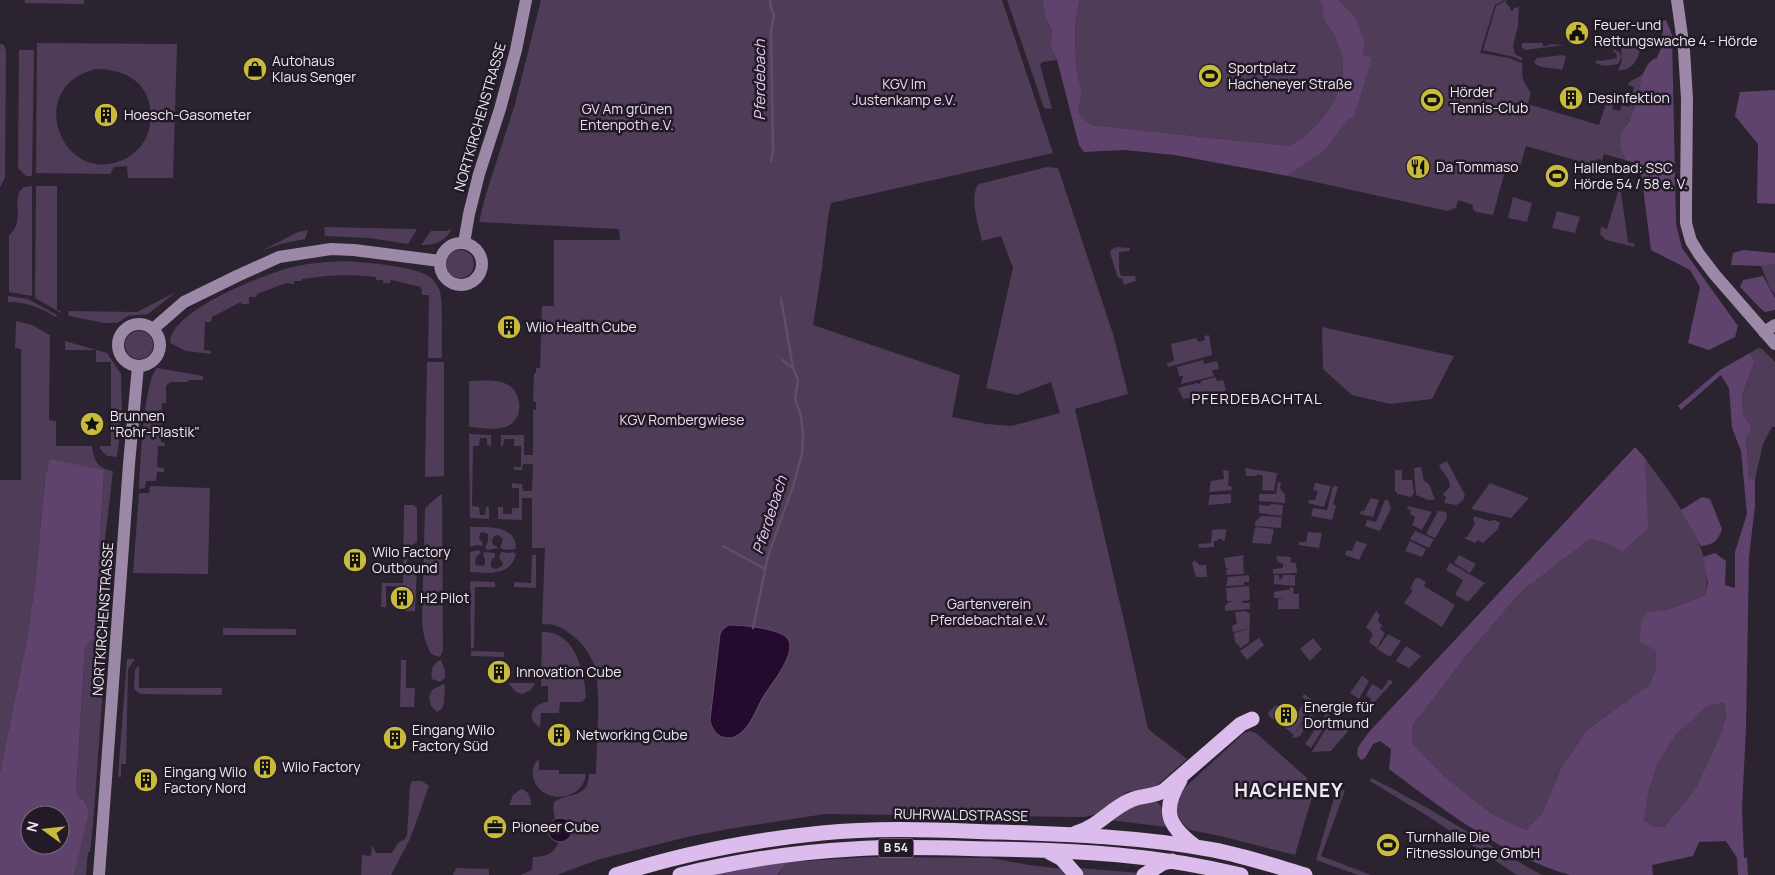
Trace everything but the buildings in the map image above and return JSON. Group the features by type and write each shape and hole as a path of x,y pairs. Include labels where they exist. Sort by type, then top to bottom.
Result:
{"highway":[{"path":"1067,834 1089,828 1124,803 1133,799 1158,794 1182,777 1241,724 1252,718"},
{"path":"1182,777 1174,790 1168,813 1177,830 1197,848"},
{"name":"RUHRWALDSTRASSE","path":"616,875 696,852 755,841 823,833 928,830 1067,834 1124,838 1197,848 1256,860 1305,875"},
{"name":"B 54","path":"680,875 774,856 852,849 924,848 1124,854 1173,861 1241,875"},
{"path":"1040,850 1056,854 1076,875"},
{"path":"1144,875 1163,863 1173,861"}],"main road":[{"name":"NORTKIRCHENSTRASSE","path":"464,243 473,198 516,50 526,0"},
{"path":"1677,0 1684,50 1686,90 1686,223 1691,241 1699,254 1775,344"},
{"path":"464,243 477,250 482,261 480,272 474,281 470,284 459,285 448,282 441,273 440,261 449,246 464,243"},
{"path":"153,329 189,300 279,258 331,249 354,250 440,261"},
{"path":"136,324 153,329 160,340 159,353 151,362 138,366 127,362 120,352 119,340 121,335 130,326 136,324"},
{"path":"1764,332 1775,326"},
{"name":"NORTKIRCHENSTRASSE","path":"99,875 138,366"}],"green space":[{"path":"25,0 84,0 84,4 25,3"},
{"path":"541,0 1002,0 1053,153 831,203 813,325 960,375 952,417 987,424 1011,426 1060,413 1051,382 1017,395 986,388 1013,268 1001,236 982,241 974,203 974,196 979,184 1047,167 1058,168 1113,334 1128,394 1075,409 1148,729 1187,759 1155,787 1127,792 1097,814 1084,817 825,814 687,837 600,859 557,875 520,875 532,870 533,857 549,854 555,849 559,841 564,841 564,819 555,819 554,802 581,792 588,782 589,774 596,774 598,698 595,670 584,647 576,638 562,628 556,625 542,624 545,548 532,548 532,498 522,498 522,520 498,519 498,507 503,507 503,514 512,514 512,508 519,508 519,488 512,488 512,483 522,484 523,491 532,491 533,464 523,464 522,470 514,470 514,467 521,467 521,446 514,446 514,439 504,439 503,446 501,446 501,435 524,435 524,455 533,455 533,410 536,410 536,402 533,402 534,373 536,373 536,368 540,368 542,306 554,306 554,240 620,240 619,229 479,222 515,104"},
{"path":"1007,0 1042,0 1046,19 1052,30 1050,45 1057,60 1042,62 1040,65 1052,109 1044,108"},
{"name":"Sportplatz Hacheneyer Straße","path":"1080,0 1318,0 1323,5 1323,19 1335,37 1341,54 1343,71 1341,84 1329,110 1320,121 1300,140 1289,146 1091,125 1078,113 1082,92 1076,66 1075,24"},
{"path":"1339,0 1504,0 1495,5 1480,53 1509,58 1522,63 1523,78 1531,93 1528,104 1599,125 1607,101 1614,103 1612,109 1620,111 1622,105 1629,107 1634,87 1628,85 1629,82 1642,75 1649,63 1640,84 1633,114 1626,124 1620,141 1625,160 1604,154 1602,160 1598,159 1596,166 1526,146 1518,174 1505,171 1493,215 1476,212 1473,209 1473,205 1458,200 1456,208 1447,211 1288,176 1325,150 1372,59 1361,55 1354,15"},
{"path":"1506,0 1506,3 1511,8 1510,10 1513,11 1514,8 1519,7 1518,26 1513,46 1515,54 1522,58 1522,61 1514,57 1483,50 1496,6"},
{"path":"37,43 177,44 173,178 128,178 127,166 114,167 110,174 36,173","holes":["96,69 109,70 130,77 144,91 149,101 151,112 149,130 139,148 127,158 106,164 87,162 72,152 62,137 57,120 58,102 66,86 82,74"]},
{"path":"1522,43 1543,43 1543,46 1548,46 1549,44 1565,45 1525,50 1522,48"},
{"path":"1640,43 1639,53 1635,62 1627,69 1618,70 1622,61 1621,48"},
{"path":"0,44 4,45 6,51 5,178 0,187"},
{"path":"1614,49 1620,53 1621,58 1618,64 1603,66 1595,62 1617,58 1616,52 1613,53"},
{"path":"19,50 34,50 32,176 26,176 18,168"},
{"path":"1563,55 1566,57 1562,70 1543,67 1534,62 1537,58"},
{"path":"1620,185 1628,242 1635,244 1634,247 1606,240 1600,234 1601,227 1607,229"},
{"path":"32,186 32,296 9,292 9,235 17,223 17,203 20,191 24,187"},
{"path":"36,186 57,186 57,310 61,311 61,313 35,298"},
{"path":"1513,197 1532,203 1527,222 1508,218"},
{"path":"1557,211 1580,217 1575,233 1552,228"},
{"path":"324,227 417,229 408,244 369,238 325,236"},
{"path":"452,228 444,239 431,244 421,245 431,231 447,231"},
{"path":"308,230 305,239 280,244 261,251 298,232"},
{"path":"1116,247 1130,248 1130,251 1119,252 1119,269 1121,276 1135,276 1136,281 1124,285 1122,278 1118,278 1110,253"},
{"path":"460,250 470,254 474,264 470,274 460,278 450,274 446,264 450,254"},
{"path":"343,261 401,267 423,273 431,278 441,295 442,358 428,358 429,295 422,295 421,287 391,280 390,283 383,283 383,280 376,280 376,277 356,275 302,279 301,281 294,281 294,284 286,283 257,294 256,297 249,297 249,304 242,304 241,302 212,317 211,322 205,322 204,350 211,351 211,354 186,351 170,343 174,331 185,319 200,307 240,286 296,266"},
{"path":"1775,264 1775,295 1761,266"},
{"path":"176,292 148,314 128,316 117,323 104,323 69,316 68,311 137,312"},
{"path":"8,296 28,299 57,315 56,317 28,304 8,302"},
{"path":"16,321 32,325 50,335 49,420 56,421 56,446 92,446 94,456 100,466 113,471 105,540 107,572 102,644 106,647 93,825 86,875 74,875 89,813 87,805 76,792 85,647 94,638 104,470 45,480 35,584 27,639 0,772 0,480 21,480 21,349 15,348"},
{"path":"1322,327 1454,356 1432,399 1390,404 1352,395 1323,369"},
{"path":"139,331 149,335 153,345 149,355 139,359 129,355 125,345 129,335"},
{"path":"1209,335 1212,355 1168,367 1167,363 1174,361 1171,344 1196,338 1198,342 1205,340 1204,336"},
{"path":"65,341 107,353 121,374 122,414 117,457 107,456 100,449 100,446 111,446 111,362 96,362 96,350 65,350"},
{"path":"1758,348 1762,349 1775,362 1775,427 1772,427 1763,444 1755,479 1749,479 1746,436 1751,426 1743,414 1742,395 1755,363 1750,353"},
{"path":"1203,360 1204,364 1217,361 1219,369 1212,370 1214,376 1181,384 1183,376 1179,376 1177,367"},
{"path":"427,362 444,362 444,476 425,477"},
{"path":"157,368 203,376 203,380 170,382 166,386 166,403 162,403 161,442 165,443 165,446 158,446 157,467 164,468 164,472 157,472 156,481 146,481 145,488 139,489 146,406 153,375"},
{"path":"1215,377 1217,381 1223,380 1226,390 1222,392 1223,396 1191,404 1189,398 1183,399 1178,388 1197,383 1200,384 1201,381"},
{"path":"469,381 495,381 510,386 517,396 519,403 519,410 514,422 499,428 469,427"},
{"path":"469,434 491,435 491,446 487,445 487,438 480,438 479,446 473,446 472,506 479,507 480,515 485,515 486,507 489,507 489,519 470,518"},
{"path":"1645,458 1689,522 1698,540 1707,577 1705,595 1669,609 1647,612 1656,650 1656,668 1650,684 1587,730 1561,768 1542,814 1526,830 1492,814 1445,777 1412,743 1412,726 1471,650 1521,592 1590,539 1606,543 1622,552 1647,528"},
{"path":"1447,461 1465,495 1463,500 1457,505 1444,503 1446,497 1443,494 1450,487 1450,484 1439,465"},
{"path":"1421,467 1424,481 1429,484 1435,500 1428,500 1416,495 1414,468"},
{"path":"1245,468 1277,473 1274,491 1262,490 1263,476 1259,474 1256,476 1246,476"},
{"path":"1223,470 1229,471 1228,486 1231,486 1232,490 1209,492 1211,481 1224,479"},
{"path":"1395,470 1402,470 1402,480 1412,480 1414,493 1411,497 1398,494 1395,491"},
{"path":"1278,482 1281,483 1280,488 1285,495 1285,503 1259,501 1259,494 1276,494"},
{"path":"1315,483 1331,486 1324,507 1308,503 1309,500 1315,500 1318,491 1313,490"},
{"path":"1490,483 1529,498 1511,518 1471,509"},
{"path":"150,486 210,488 208,574 133,573 139,493 149,493"},
{"path":"1333,486 1338,487 1333,504 1336,506 1332,520 1311,516 1313,508 1327,510"},
{"path":"442,494 443,649 439,657 431,654 429,650 423,632 422,618 425,509"},
{"path":"1231,494 1231,503 1208,505 1210,495"},
{"path":"1371,498 1379,500 1373,517 1360,514 1361,511 1364,511"},
{"path":"1385,500 1388,500 1391,508 1380,531 1365,526 1367,520 1376,522"},
{"path":"1271,504 1283,505 1282,516 1259,513 1259,505 1269,506"},
{"path":"404,505 414,505 417,509 417,542 408,548 407,565 417,566 415,611 405,611 405,587 386,586 386,607 381,607 382,583 403,583"},
{"path":"1408,506 1432,512 1422,530 1412,525 1415,517 1410,514 1411,511 1407,508"},
{"path":"1438,511 1446,512 1447,518 1435,538 1426,534"},
{"path":"1261,516 1282,517 1281,528 1255,526 1255,522"},
{"path":"1474,516 1489,521 1495,520 1500,523 1498,529 1483,543 1478,540 1475,543 1464,538 1467,537 1475,524"},
{"path":"470,527 492,527 506,531 515,541 516,549 505,550 500,548 503,539 498,535 494,536 492,541 493,545 498,548 487,550 485,548 488,534 483,532 480,533 479,538 483,544 482,546 470,547"},
{"path":"1255,527 1274,529 1271,544 1252,543"},
{"path":"1226,529 1225,541 1218,539 1214,541 1214,547 1199,548 1198,544 1211,543 1212,530"},
{"path":"1415,531 1434,539 1429,548 1410,539"},
{"path":"1308,532 1322,533 1319,548 1298,545 1299,542 1306,542"},
{"path":"1356,541 1367,544 1359,560 1345,555 1346,550 1352,551"},
{"path":"1410,541 1426,549 1422,557 1405,551"},
{"path":"478,550 481,552 476,557 476,565 482,566 485,564 484,552 495,553 495,557 491,561 491,567 496,569 502,566 503,563 499,558 501,552 513,552 516,554 509,567 504,570 491,573 470,572 470,552"},
{"path":"532,555 536,555 536,588 514,587 514,582 531,583"},
{"path":"1245,555 1243,557 1244,574 1227,575 1226,570 1229,569 1226,568 1224,558"},
{"path":"1459,555 1476,564 1470,573 1454,563"},
{"path":"1276,556 1291,557 1290,562 1296,563 1297,573 1273,574 1273,569 1283,568 1283,564 1278,562"},
{"path":"1195,560 1199,565 1206,565 1207,577 1196,577 1192,563"},
{"path":"1450,563 1485,583 1468,602 1455,595 1463,580 1446,570"},
{"path":"1249,575 1249,582 1244,582 1244,585 1226,586 1228,577"},
{"path":"1274,575 1279,575 1279,579 1282,579 1283,575 1295,575 1295,586 1274,584"},
{"path":"1419,578 1426,582 1424,586 1455,605 1442,627 1404,603 1413,590 1410,589 1415,579"},
{"path":"470,581 495,582 495,587 475,587 474,648 471,649"},
{"path":"1249,586 1250,600 1242,601 1243,603 1250,603 1250,609 1225,611 1225,606 1229,602 1236,601 1227,601 1226,588"},
{"path":"1290,587 1294,588 1293,594 1299,594 1299,609 1278,609 1278,599 1284,598 1274,598 1274,592 1290,589"},
{"path":"1246,611 1250,614 1249,642 1241,648 1235,642 1234,633 1249,629 1233,632 1232,626 1237,623 1235,612"},
{"path":"1376,611 1380,615 1378,621 1382,625 1380,629 1385,633 1377,648 1369,642 1373,634 1366,627"},
{"path":"223,628 296,629 296,635 223,635"},
{"path":"542,632 553,633 563,638 576,654 583,676 586,698 582,702 560,702 559,713 541,713 540,727 535,724 532,712 538,705 548,702 548,686 541,686"},
{"path":"1388,634 1401,641 1390,657 1377,649"},
{"path":"1259,638 1264,645 1247,660 1240,651"},
{"path":"1313,638 1322,649 1310,661 1300,649"},
{"path":"1406,646 1421,656 1409,668 1396,661"},
{"path":"471,651 504,652 504,657 471,656"},
{"path":"127,659 135,659 128,669 126,764 121,764 121,777 118,777"},
{"path":"401,660 406,660 406,688 415,688 414,707 400,707"},
{"path":"441,660 445,671 445,678 440,682 432,679 431,673 434,665"},
{"path":"139,665 139,688 222,688 222,695 140,694 134,689 135,670"},
{"path":"1362,676 1369,681 1359,699 1350,693"},
{"path":"1389,679 1393,682 1371,706 1369,704 1371,699 1366,695 1372,684 1382,690"},
{"path":"508,683 535,683 531,690 522,694 516,692"},
{"path":"443,684 445,686 444,703 442,709 437,712 431,706 429,697 432,690"},
{"path":"1304,694 1315,702 1294,734 1317,704 1319,706 1300,736 1294,738 1292,737 1294,735 1284,727 1296,710 1299,711 1305,699 1302,697"},
{"path":"1724,703 1726,716 1721,733 1696,788 1664,827 1654,827 1644,820 1649,790 1658,763 1676,733 1709,705"},
{"path":"1276,705 1282,710 1279,716 1287,721 1283,726 1269,716 1268,713"},
{"path":"1327,712 1331,716 1311,748 1305,744"},
{"path":"1331,720 1341,728 1349,721 1354,724 1331,751 1312,752"},
{"path":"1250,731 1256,733 1306,777 1310,785 1312,797 1295,855 1190,830 1181,822 1177,813 1176,801 1181,791 1244,733"},
{"path":"539,759 539,770 559,770 559,774 586,774 583,784 577,791 560,797 551,796 543,792 533,776 534,766"},
{"path":"1371,778 1542,875 1517,875 1370,781"},
{"path":"412,781 422,781 429,786 410,839 391,875 361,875 362,855 371,856 372,845 376,853 392,853 398,843 405,839 407,835 410,786"},
{"path":"1337,788 1345,791 1321,856 1371,875 1358,875 1316,860"},
{"path":"521,789 529,795 531,805 509,805 513,795"},
{"path":"1156,801 1161,806 1166,827 1109,820 1130,804"},
{"path":"869,857 991,858 1080,871 1080,868 1140,873 1139,875 778,875 788,862"},
{"path":"456,868 489,869 489,875 453,875"}],"shaded area":[{"path":"1042,0 1080,0 1075,24 1076,66 1082,92 1078,113 1091,125 1289,146 1300,140 1329,110 1341,84 1343,71 1339,47 1323,19 1323,5 1318,0 1339,0 1354,15 1365,43 1362,55 1372,58 1353,119 1349,118 1325,150 1288,176 1175,155 1124,150 1084,152 1079,145 1057,60 1050,45 1052,30 1046,19"},
{"path":"1666,20 1672,35 1676,224 1682,248 1738,326 1735,337 1709,350 1688,343 1700,287 1690,270 1651,250 1640,164 1625,160 1620,143 1622,133 1633,113 1647,66 1652,60 1657,58 1663,43 1660,41 1663,32 1662,21"},
{"path":"1775,90 1775,204 1757,203 1758,144 1735,116 1740,92"},
{"path":"1743,250 1775,253 1775,264 1761,266 1731,265 1733,253"},
{"path":"1763,276 1775,298 1775,310 1765,312 1740,287 1743,280"},
{"path":"1750,353 1755,362 1742,395 1743,414 1751,426 1750,433 1746,436 1749,479 1755,479 1755,506 1749,557 1746,727 1742,809 1744,858 1747,858 1748,875 1738,875 1737,858 1726,841 1699,842 1693,856 1652,865 1653,875 1570,875 1521,856 1453,816 1389,769 1391,749 1380,741 1373,744 1365,758 1361,760 1357,755 1358,747 1369,732 1635,447 1645,458 1648,528 1622,552 1606,543 1590,539 1521,592 1471,650 1412,726 1412,743 1445,777 1492,814 1526,830 1542,814 1561,768 1587,730 1650,684 1656,668 1656,650 1639,642 1642,619 1647,612 1669,609 1705,595 1708,583 1703,557 1715,553 1726,561 1725,585 1735,588 1735,552 1747,514 1741,451 1732,428 1729,388 1721,375 1681,410 1678,406 1720,370","holes":["1724,703 1726,716 1721,733 1696,788 1664,827 1654,827 1644,820 1649,790 1658,763 1676,734 1709,705"]},
{"path":"50,459 104,470 94,638 85,647 76,792 87,805 89,813 74,875 0,875 0,772 27,639 35,584 45,480"},
{"path":"1702,497 1710,499 1722,529 1715,542 1701,546 1681,510"},
{"path":"729,625 760,628 777,632 788,639 790,645 787,660 762,699 749,724 740,734 725,738 715,731 710,720 720,634"},
{"path":"560,818 568,822 572,830 568,838 560,842 552,838 548,830 552,822"},
{"path":"788,862 777,875 712,875 733,870"}],"waterway":[{"name":"Pferdebach","path":"770,0 774,15 771,30 773,150 771,161"},
{"name":"Pferdebach","path":"753,628 768,556 793,486 802,454 803,434 801,416 795,399 798,380 793,368 781,298"},
{"path":"782,360 793,368"},
{"path":"723,546 765,569"}],"place":[{"name":"Feuer-und Rettungswache 4 - Hörde","path":"1577,33"},
{"name":"Autohaus Klaus Senger","path":"255,69"},
{"name":"Sportplatz Hacheneyer Straße","path":"1210,76"},
{"name":"Desinfektion","path":"1571,98"},
{"name":"Hörder Tennis-Club","path":"1432,100"},
{"name":"Hoesch-Gasometer","path":"106,115"},
{"name":"Da Tommaso","path":"1418,167"},
{"name":"Hallenbad: SSC Hörde 54 / 58 e. V.","path":"1557,176"},
{"name":"Wilo Health Cube","path":"509,327"},
{"name":"Brunnen \"Rohr-Plastik\"","path":"92,424"},
{"name":"Wilo Factory Outbound","path":"355,560"},
{"name":"H2 Pilot","path":"402,598"},
{"name":"Innovation Cube","path":"499,672"},
{"name":"Energie für Dortmund","path":"1286,715"},
{"name":"Networking Cube","path":"559,735"},
{"name":"Eingang Wilo Factory Süd","path":"395,738"},
{"name":"Wilo Factory","path":"265,767"},
{"name":"Eingang Wilo Factory Nord","path":"146,780"},
{"name":"Pioneer Cube","path":"495,827"},
{"name":"Turnhalle Die Fitnesslounge GmbH","path":"1388,845"}],"district":[{"name":"PFERDEBACHTAL","path":"1257,399"},
{"name":"HACHENEY","path":"1289,790"}],"park label":[{"name":"KGV Im Justenkamp e.V.","path":"904,92"},
{"name":"GV Am grünen Entenpoth e.V.","path":"627,118"},
{"name":"KGV Rombergwiese","path":"682,420"},
{"name":"Gartenverein Pferdebachtal e.V.","path":"989,612"}]}
